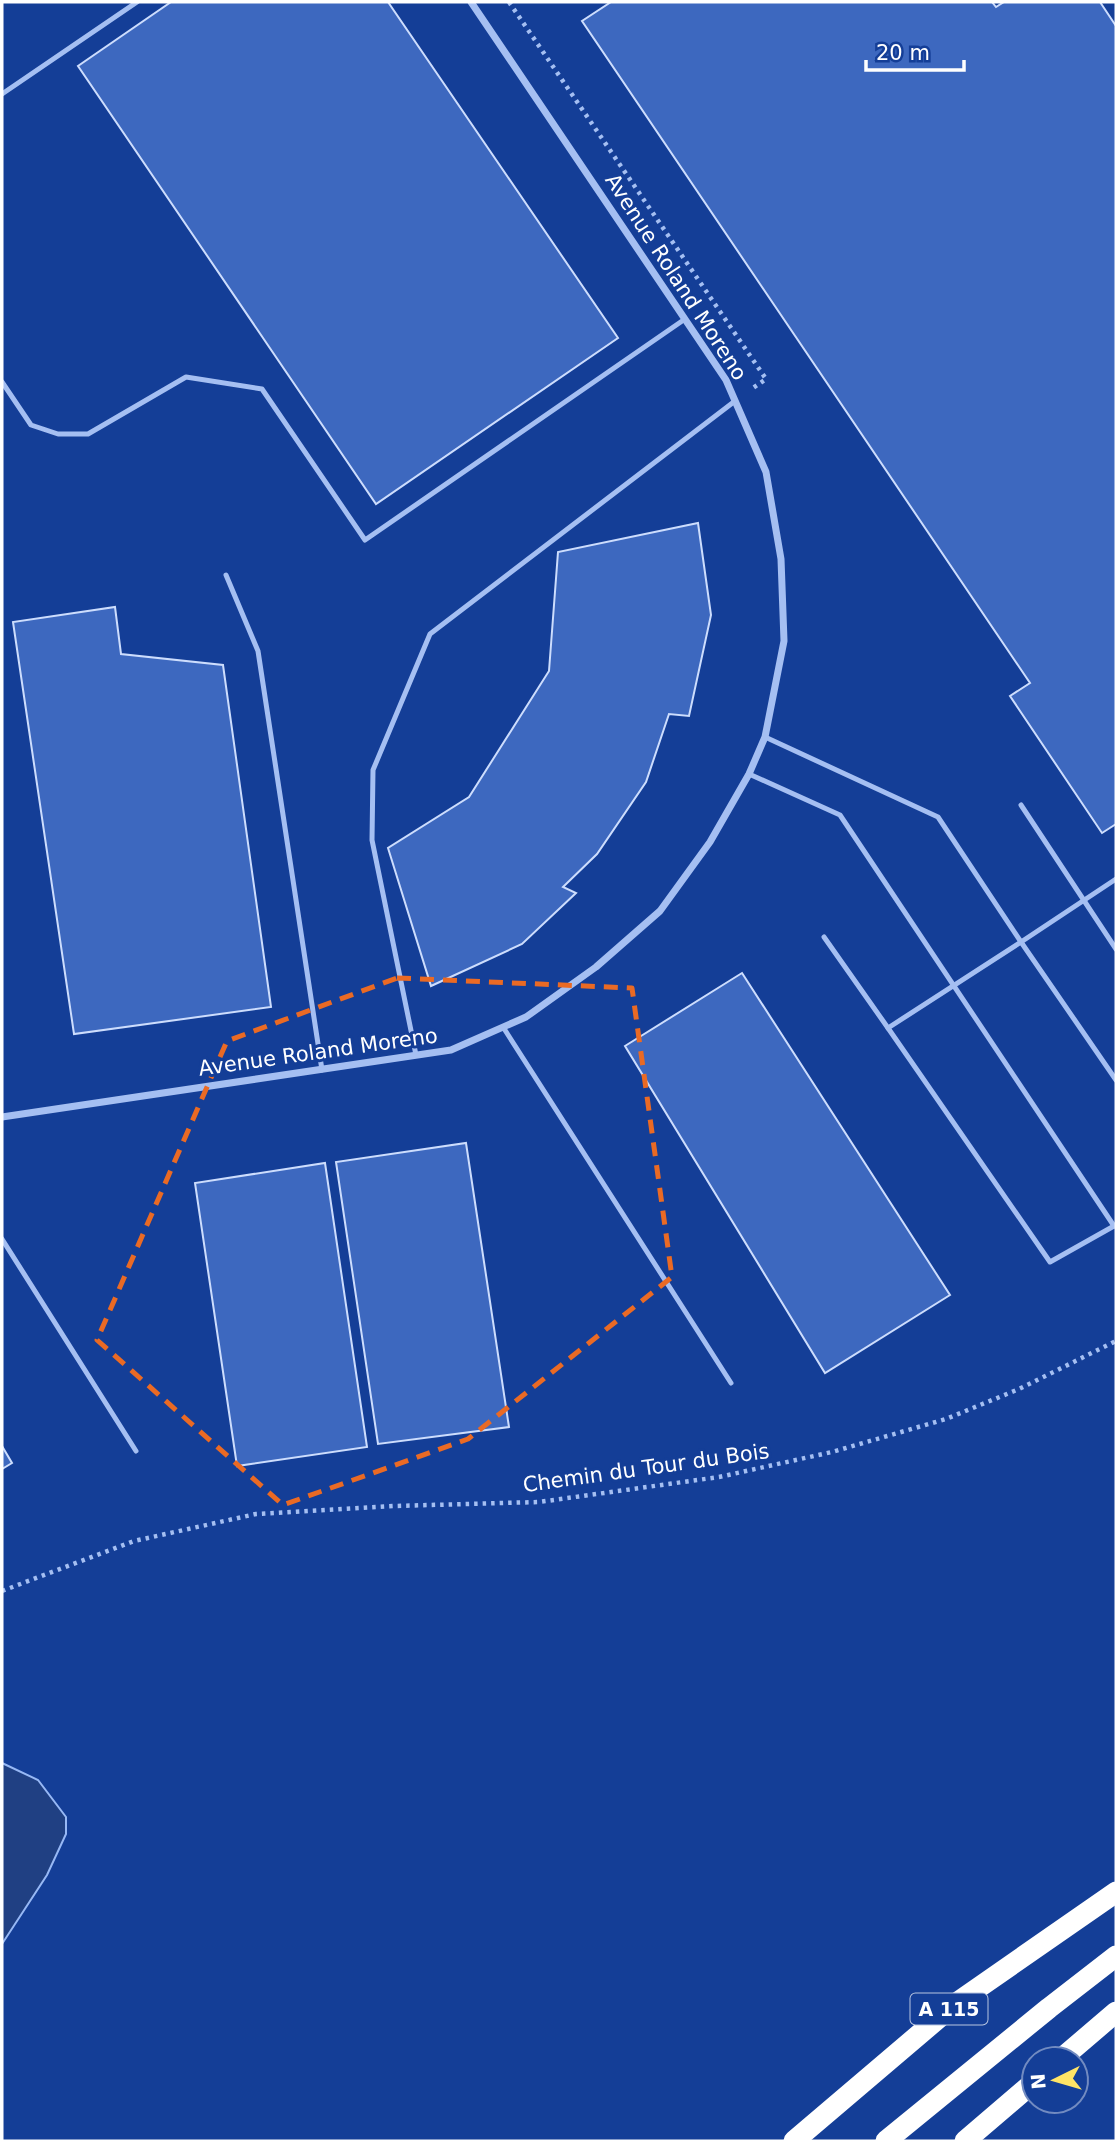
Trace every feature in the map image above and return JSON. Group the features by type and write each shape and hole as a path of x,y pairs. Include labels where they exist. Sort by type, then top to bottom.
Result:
{"highway":[{"name":"A 115","path":"794,2141 955,2004 1116,1892"},
{"path":"886,2141 1116,1956"},
{"path":"1077,2045 1116,2012"},
{"path":"965,2141 1020,2094"}],"street":[{"name":"Avenue Roland Moreno","path":"2,1117 451,1050 526,1017 596,967 660,911 710,842 748,774 765,737 784,641 782,559 766,472 726,380 471,2"}],"lane":[{"path":"2,94 137,2"},
{"path":"2,382 31,425 58,435 88,434 186,377 262,389 365,540 685,319"},
{"path":"416,1055 372,840 373,770 429,634 735,401"},
{"path":"226,575 258,651 322,1070"},
{"path":"765,737 938,817 1116,1080"},
{"path":"748,774 840,815 1115,1226 1050,1262 824,937"},
{"path":"1021,805 1116,949"},
{"path":"888,1028 1116,879"},
{"path":"503,1027 731,1383"},
{"path":"2,1238 136,1451"}],"path":[{"path":"509,2 766,379 735,401"},
{"name":"Chemin du Tour du Bois","path":"2,1591 134,1541 256,1514 394,1506 539,1502 719,1477 832,1452 946,1419 1019,1389 1116,1341"}],"highlighted area":[{"path":"397,978 632,988 672,1277 468,1439 283,1505 97,1340 227,1041"}],"water":[{"path":"2,1763 38,1780 66,1817 66,1834 47,1875 2,1944"}],"building":[{"path":"171,2 388,2 618,338 376,504 78,66"},
{"path":"611,2 992,2 996,7 1004,2 1100,2 1116,26 1116,824 1102,833 1010,696 1030,683 582,21"},
{"path":"698,523 711,615 689,716 669,714 646,782 597,854 563,887 576,893 522,944 431,986 388,848 469,797 549,671 558,552"},
{"path":"115,607 121,654 223,665 271,1007 74,1034 13,622"},
{"path":"742,973 950,1295 825,1373 625,1046"},
{"path":"466,1143 509,1427 378,1444 336,1162"},
{"path":"325,1163 367,1447 237,1466 195,1183"},
{"path":"2,1446 12,1463 2,1469"}]}
